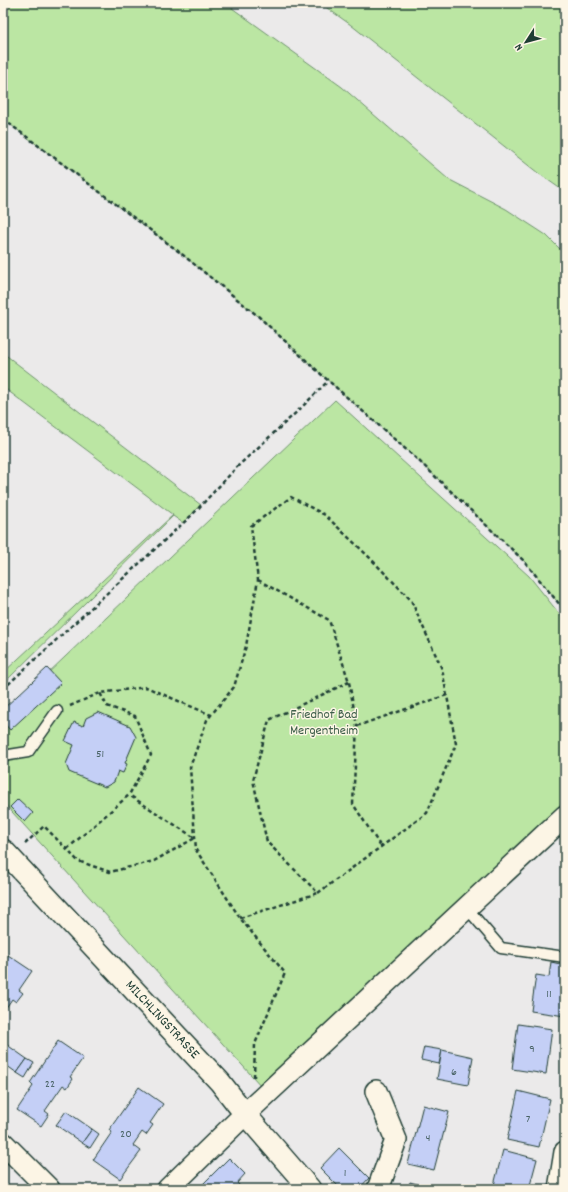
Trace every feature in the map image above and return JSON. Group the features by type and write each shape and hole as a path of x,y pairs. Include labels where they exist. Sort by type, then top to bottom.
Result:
{"street":[{"path":"168,1189 250,1109 565,816"},
{"name":"MILCHLINGSTRASSE","path":"6,854 220,1082 250,1109 310,1189"},
{"path":"376,1091 396,1140 378,1189"},
{"path":"3,1143 49,1189"},
{"path":"559,1189 565,1152"}],"lane":[{"path":"3,756 28,752 57,711"},
{"path":"466,908 501,948 565,957"}],"path":[{"path":"3,119 178,251 258,316 328,381 419,461 524,560 565,611"},
{"path":"3,689 193,514 238,466 328,381"},
{"path":"240,918 318,892 427,813 456,744 442,669 412,600 325,515 291,497 250,526 258,580 246,646 234,687 207,720 190,767 196,850 240,918 285,973 255,1044 254,1088 250,1109"},
{"path":"258,580 329,620 349,682 357,726 353,804 381,847"},
{"path":"318,892 267,842 253,780 269,720 349,682"},
{"path":"57,711 100,693 146,687 211,715"},
{"path":"66,849 129,795 151,756 135,716 107,706 100,693"},
{"path":"357,726 447,694"},
{"path":"129,795 195,838"},
{"path":"6,854 44,826 78,861 110,872 154,862 195,838"}],"green space":[{"path":"3,3 225,3 342,87 448,179 506,209 546,235 565,254 565,611 524,561 419,461 258,316 178,251 3,119"},
{"path":"320,3 565,3 565,192 538,173 351,25"},
{"path":"3,353 201,505 183,523 173,516 3,684 3,673 173,515 3,387"},
{"name":"Friedhof Bad Mergentheim","path":"335,400 529,576 565,621 565,807 262,1087 3,802 3,716"}],"building":[{"path":"47,668 61,683 10,730 3,722 3,709"},
{"path":"98,712 130,726 136,737 125,763 127,764 123,773 118,771 114,782 105,787 69,772 66,764 74,745 65,741 74,722 83,726 86,718"},
{"path":"18,799 33,813 25,822 10,807"},
{"path":"8,955 32,971 19,990 23,993 16,1002 12,999 3,1012 3,962"},
{"path":"551,962 565,965 565,1016 531,1011 536,975 549,977"},
{"path":"518,1024 552,1029 546,1074 512,1069"},
{"path":"58,1041 83,1058 70,1077 73,1079 67,1088 63,1085 45,1111 49,1114 41,1126 17,1110 33,1086 30,1083"},
{"path":"3,1042 27,1059 17,1073 3,1063"},
{"path":"424,1047 442,1050 439,1064 421,1060"},
{"path":"442,1050 473,1057 468,1085 437,1079"},
{"path":"27,1059 34,1063 25,1078 17,1073"},
{"path":"139,1087 163,1104 150,1123 153,1125 146,1135 142,1132 133,1145 141,1151 120,1179 93,1160 112,1132 109,1130"},
{"path":"518,1091 550,1099 539,1147 507,1140"},
{"path":"423,1105 449,1112 434,1170 408,1164"},
{"path":"66,1111 92,1129 82,1143 56,1125"},
{"path":"92,1129 99,1134 90,1148 82,1143"},
{"path":"339,1148 369,1178 359,1189 341,1189 320,1168"},
{"path":"503,1150 537,1159 529,1189 493,1189"},
{"path":"229,1158 245,1174 237,1183 243,1189 198,1189"},
{"path":"410,1182 434,1189 408,1189"}]}
